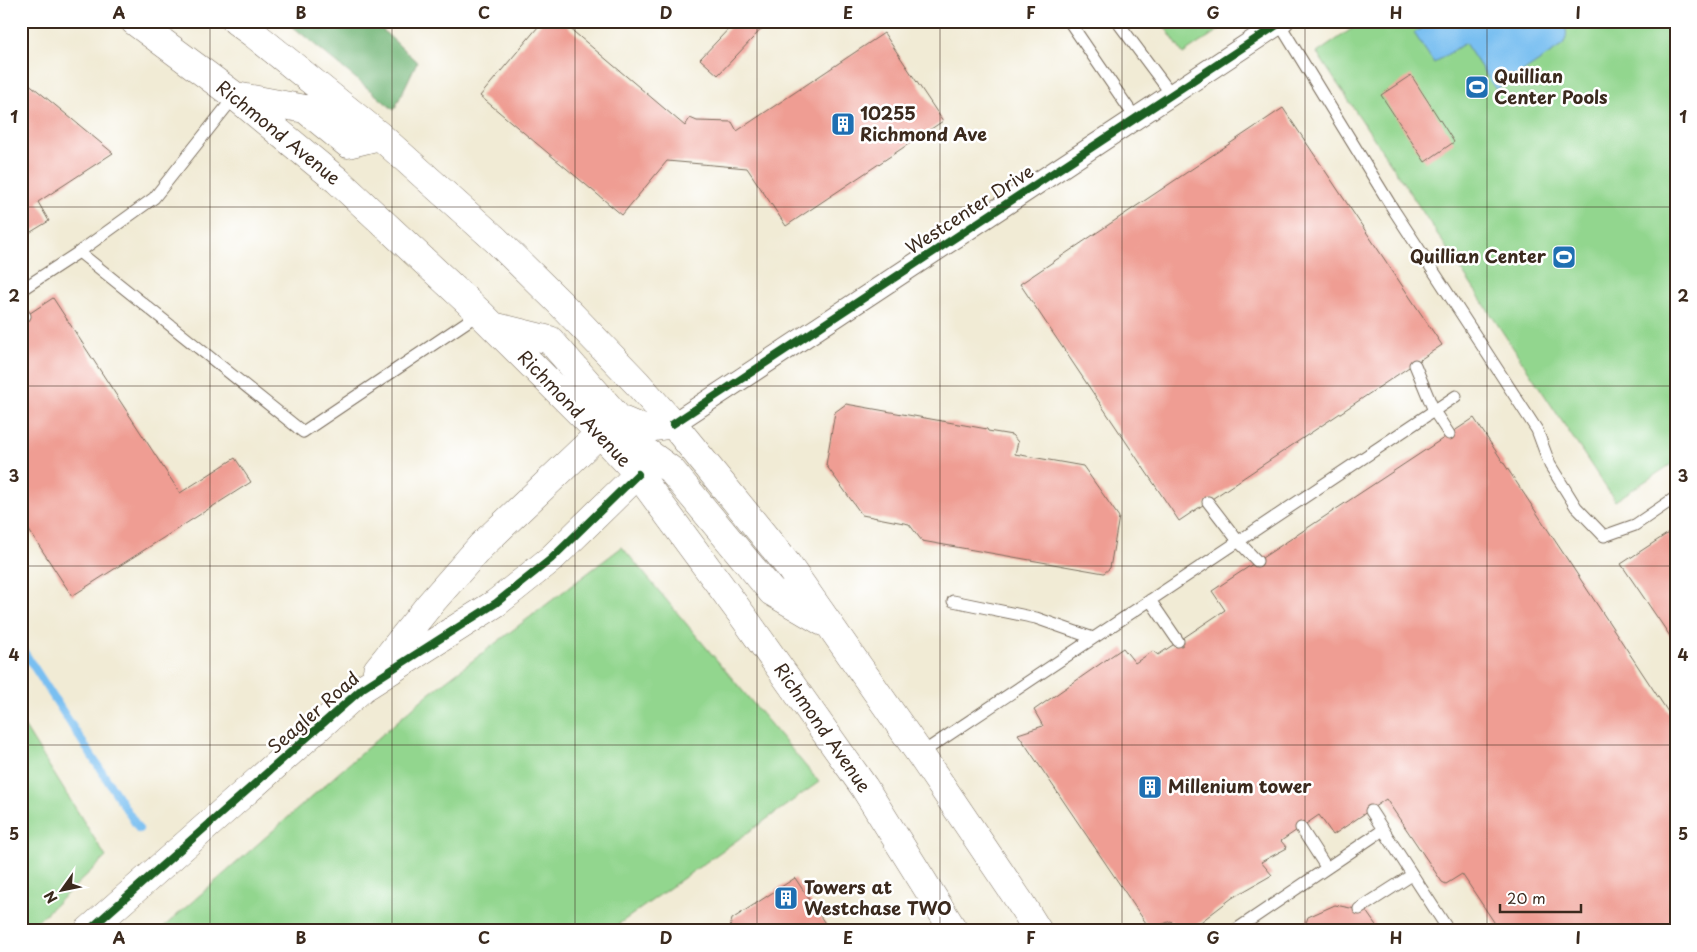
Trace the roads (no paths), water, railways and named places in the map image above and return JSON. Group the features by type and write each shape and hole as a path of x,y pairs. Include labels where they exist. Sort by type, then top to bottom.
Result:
{"main road":[{"name":"Richmond Avenue","path":"134,21 235,96 337,180 486,320 638,474 746,619 864,787 954,931"},
{"path":"236,21 380,136 496,240 612,357 673,424 787,564 920,754 1038,931"},
{"path":"235,96 306,109 348,144 380,136"},
{"path":"486,320 550,340 619,418 643,429 673,424"},
{"path":"600,434 648,453 671,470 772,592 831,627"},
{"name":"Seagler Road","path":"362,688 430,604 481,546 600,434"},
{"name":"Seagler Road","path":"88,931 362,688 496,603 551,559 638,474"}],"street":[{"name":"Westcenter Drive","path":"673,424 1281,22"}],"lane":[{"path":"1069,21 1136,119"},
{"path":"1124,21 1119,24 1172,95"},
{"path":"1281,22 1392,209 1537,430 1550,466 1576,507 1604,536 1635,525 1676,497"},
{"path":"21,290 79,252 154,198 235,96"},
{"path":"79,252 303,432 486,320"},
{"path":"1415,365 1434,411 1449,434"},
{"path":"920,754 1456,396"},
{"path":"1208,502 1238,541 1257,561"},
{"path":"1150,600 1178,641"},
{"path":"953,601 1036,618 1093,638"},
{"path":"1371,811 1449,931"},
{"path":"1301,828 1326,867"},
{"path":"1234,931 1383,830"},
{"path":"1359,909 1412,875"}],"water":[{"path":"1432,21 1516,21 1521,28 1532,21 1561,21 1566,30 1566,39 1563,45 1496,90 1465,43 1434,63 1414,33"}],"waterway":[{"path":"21,647 139,829"}],"place":[{"name":"Quillian Center Pools","path":"1477,87"},
{"name":"10255 Richmond Ave","path":"843,124"},
{"name":"Quillian Center","path":"1564,257"},
{"name":"Millenium tower","path":"1150,787"},
{"name":"Towers at Westchase TWO","path":"786,898"}]}
